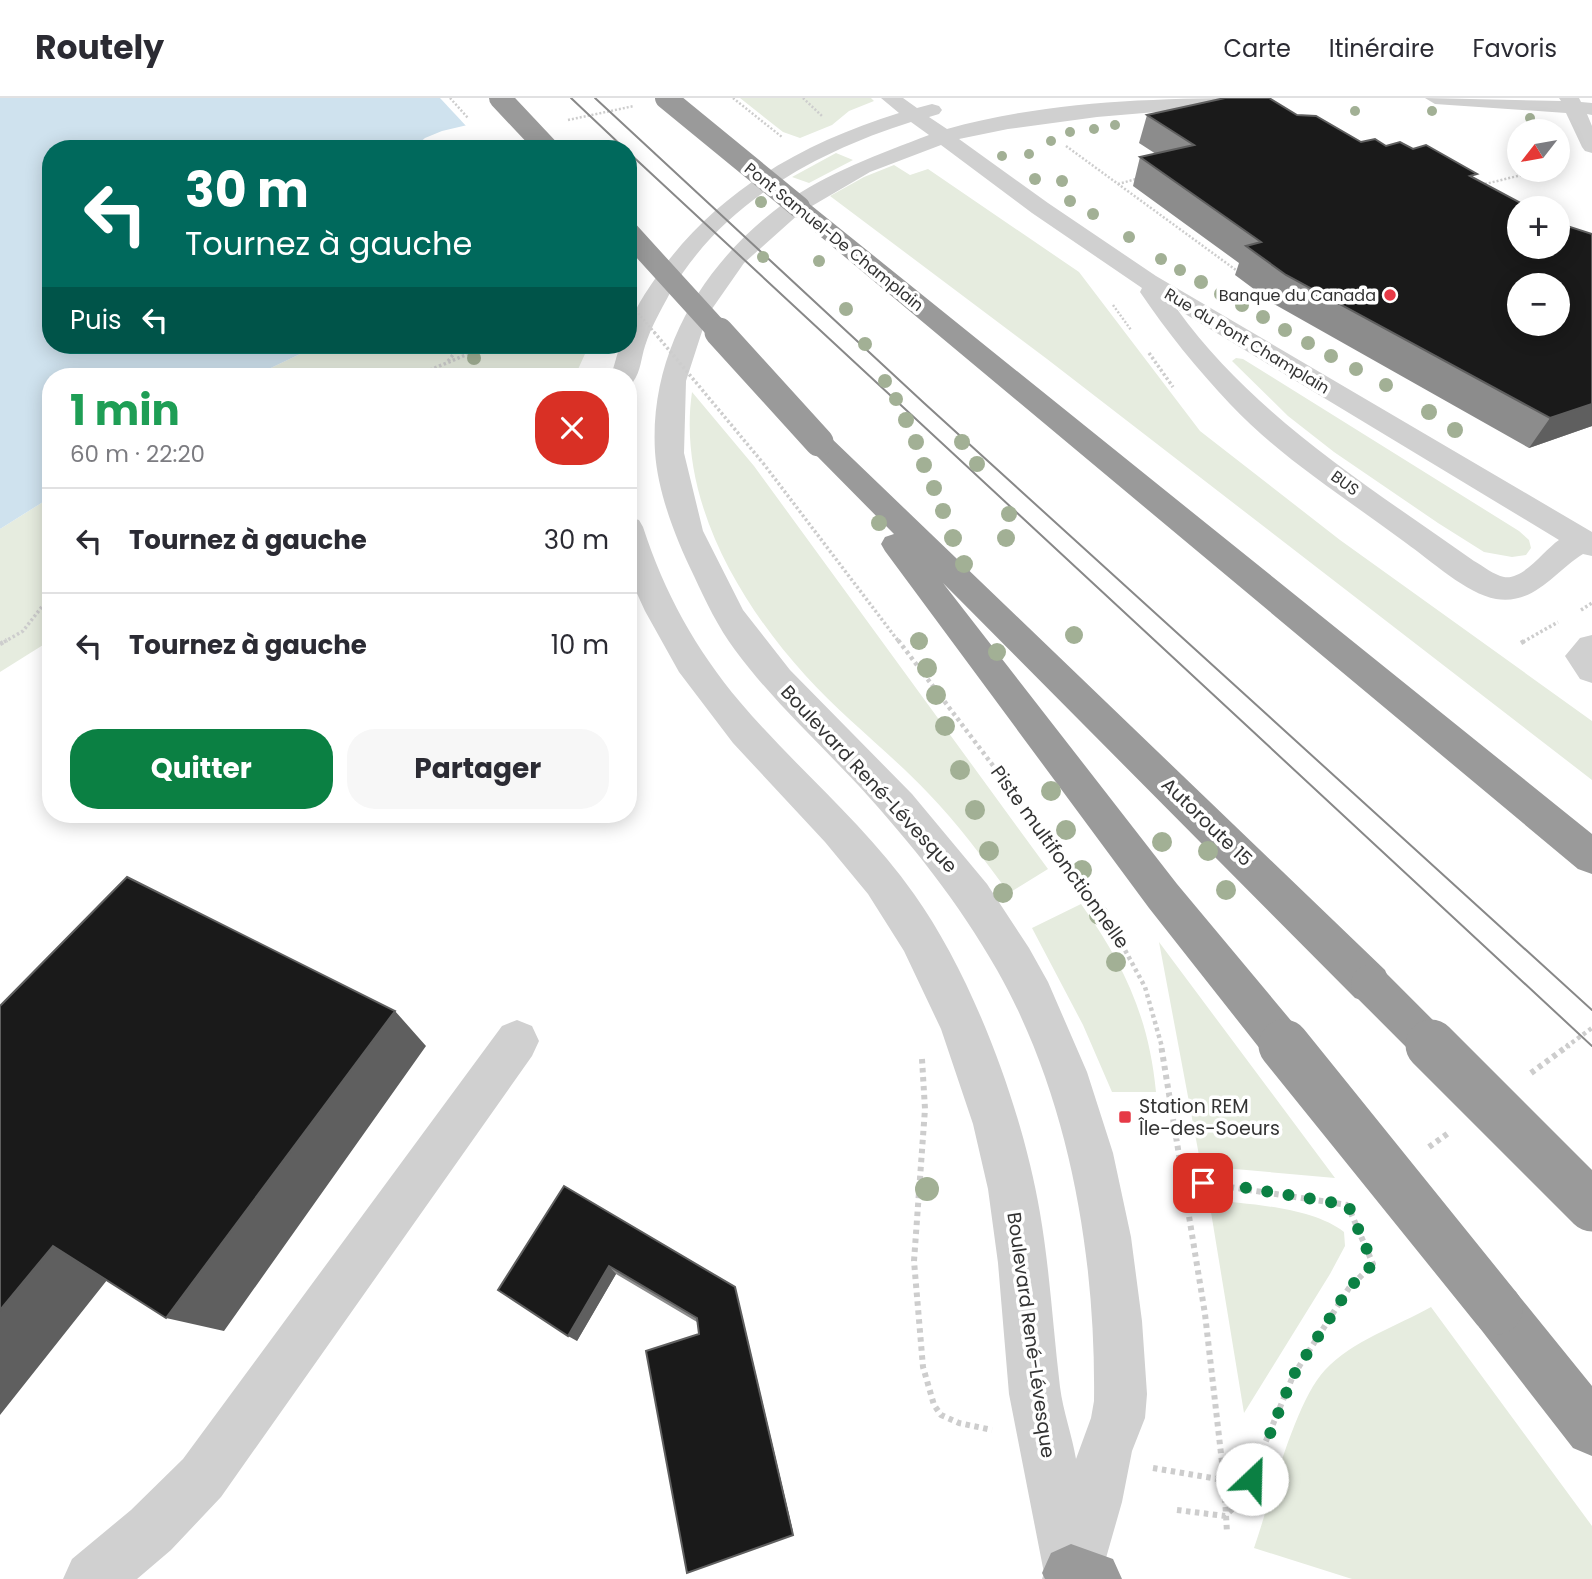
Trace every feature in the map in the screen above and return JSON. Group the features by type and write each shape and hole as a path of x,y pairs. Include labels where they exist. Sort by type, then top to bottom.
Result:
{"highway":[{"path":"500,98 540,140"},
{"name":"Pont Samuel-De Champlain","path":"656,101 1002,375 1586,852"},
{"path":"637,243 819,442 1163,896 1592,1429"},
{"name":"Autoroute 15","path":"819,442 1592,1206"}],"street":[{"name":"Rue du Pont Champlain","path":"891,98 935,120 1040,208 1147,281 1587,543"},
{"path":"1047,98 1067,114"},
{"name":"Boulevard René-Lévesque","path":"637,335 667,278 731,208 773,176 818,151 870,129 935,120 1001,124 1067,114 1250,98"},
{"path":"1435,98 1579,105 1592,147"},
{"name":"Boulevard René-Lévesque","path":"935,120 869,164 792,205 751,240 709,292 688,333 670,390 668,443 674,483 689,535 730,616 775,678 899,805 958,874 986,912 1029,989 1071,1087 1096,1182 1112,1280 1118,1340 1120,1410 1103,1456 1078,1577"},
{"name":"BUS","path":"1147,281 1179,330 1241,400 1299,450 1463,569 1497,588 1513,588 1534,579 1566,550 1587,543"},
{"name":"Boulevard René-Lévesque","path":"637,555 643,573 685,654 725,709 836,826 891,894 917,934 960,1023 998,1133 1012,1188 1034,1389 1051,1482 1078,1577"},
{"path":"1592,647 1582,656 1592,670"},
{"path":"92,1579 151,1530 202,1478 517,1041"}],"path":[{"path":"733,98 782,137"},
{"path":"803,98 823,116"},
{"path":"562,122 656,101"},
{"path":"1086,160 1241,274"},
{"path":"1117,184 1142,178"},
{"path":"1473,187 1507,179"},
{"path":"1113,305 1131,330"},
{"name":"Piste multifonctionnelle","path":"637,312 763,463 1087,888 1115,929 1143,983 1162,1049 1204,1312 1224,1480 1227,1533"},
{"path":"1149,353 1173,387"},
{"path":"448,362 454,354"},
{"path":"434,368 473,354"},
{"path":"0,644 23,631 42,607"},
{"path":"921,1052 927,1088 914,1260 922,1365 929,1400 940,1415 1002,1433"},
{"path":"1177,1510 1225,1516 1241,1501 1293,1376 1349,1288 1373,1264 1348,1205 1203,1183"},
{"path":"1176,1473 1224,1480"}],"shaded area":[{"path":"740,98 871,98 874,101 849,111 832,125 800,138 783,132"},
{"path":"836,153 853,160 809,183 792,177"},
{"path":"894,165 910,175 928,169 1079,272 1200,431 1340,540 1592,721 1592,780 1047,359 830,196 864,177"},
{"path":"300,354 585,354 579,368 271,368"},
{"path":"1236,358 1243,359 1519,531 1529,540 1531,548 1526,555 1512,557 1484,552 1438,523 1334,452 1288,416 1232,361"},
{"path":"692,392 754,466 1048,869 1009,893 939,805 805,675 780,646 735,580 703,507 694,470 690,431"},
{"path":"42,503 42,646 0,672 0,529"},
{"path":"1081,904 1110,948 1132,993 1147,1040 1156,1092 1112,1092 1083,1025 1032,928"},
{"path":"1159,942 1335,1178 1201,1166"},
{"path":"1209,1200 1298,1212 1315,1217 1344,1232 1345,1246 1330,1274 1244,1413"},
{"path":"1431,1307 1592,1526 1592,1579 1352,1579 1254,1548 1293,1429 1303,1405 1325,1370 1348,1351"}],"water":[{"path":"0,98 582,98 442,131 423,140 42,140 42,354 300,354 271,368 42,368 42,503 0,529"}],"pier":[{"path":"440,98 586,98 583,101 468,128"}],"building":[{"name":"Banque du Canada","path":"1225,98 1269,98 1297,115 1316,116 1361,142 1375,139 1386,146 1400,142 1413,149 1426,145 1477,174 1470,176 1508,196 1507,259 1570,259 1570,227 1592,234 1592,404 1550,418 1286,275 1246,246 1261,242 1140,157 1194,145 1147,115"},
{"path":"127,877 395,1011 166,1318 53,1246 0,1310 0,1006"},
{"path":"564,1186 735,1287 793,1535 687,1573 646,1351 699,1334 697,1318 609,1266 568,1336 498,1290"}],"tram line":[{"path":"571,98 615,140"},
{"path":"595,98 924,403 1592,1010"},
{"path":"637,160 1592,1046"}],"place":[{"name":"Banque du Canada","path":"1390,295"},
{"name":"Station REM Île-des-Soeurs","path":"1125,1117"}],"route":[{"path":"1203,1183 1348,1205 1373,1264 1349,1288 1293,1376 1270,1440 1252,1479"}]}
